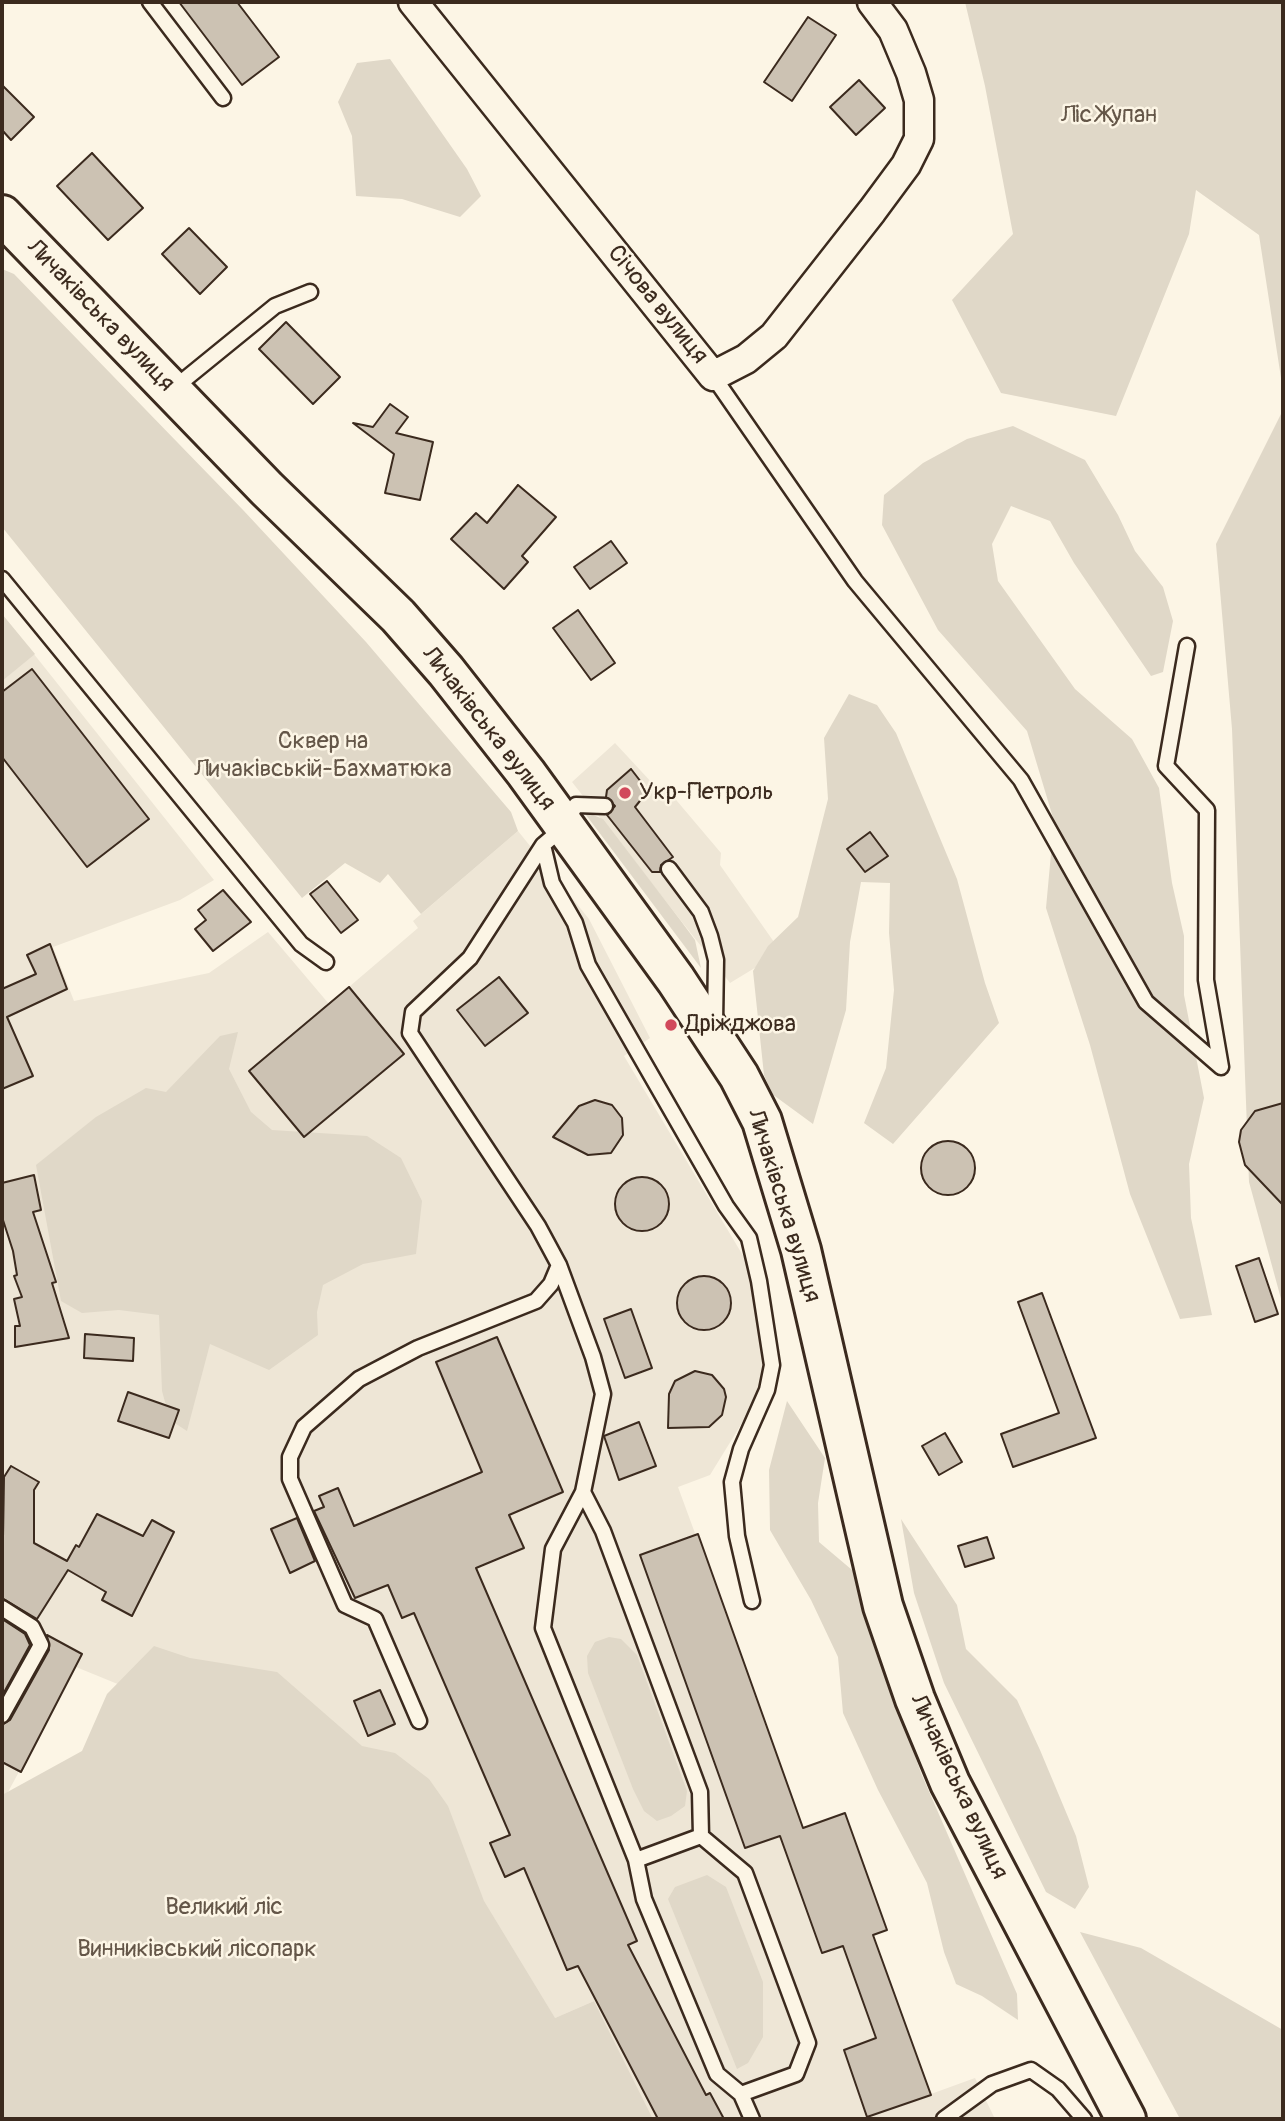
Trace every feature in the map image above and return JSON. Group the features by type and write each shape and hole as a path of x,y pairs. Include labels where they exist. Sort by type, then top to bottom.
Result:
{"main road":[{"name":"Личаківська вулиця","path":"2,215 398,616 470,700 553,836 715,1035 762,1121 783,1188 801,1250 883,1606 915,1699 950,1783 1126,2119"}],"street":[{"name":"Січова вулиця","path":"413,2 713,376 746,359 774,336 906,165 919,139 919,100 911,73 893,30 872,2"}],"lane":[{"path":"150,2 223,98"},
{"path":"172,390 275,306 310,292"},
{"path":"713,376 855,581 1021,780 1146,1002 1221,1067 1206,980 1207,810 1166,766 1187,646"},
{"path":"2,579 301,944 326,962"},
{"path":"605,806 576,806 470,958 413,1012 410,1033 538,1226 559,1265 593,1357 603,1394 583,1492 553,1549 543,1629 636,1860 644,1899 717,2074 741,2094 752,2119"},
{"path":"553,836 552,883 575,923 588,965 726,1206 748,1238 759,1281 772,1365 767,1390 741,1449 732,1482 737,1536 752,1601"},
{"path":"668,869 701,912 710,936 716,960 715,1035"},
{"path":"419,1721 375,1619 345,1605 290,1479 290,1457 304,1427 359,1379 418,1348 536,1301 551,1284 559,1265"},
{"path":"583,1492 603,1531 700,1792 701,1836 745,1873 808,2043 796,2074 741,2094"},
{"path":"2,1608 32,1628 41,1646 2,1716"},
{"path":"636,1860 701,1836"},
{"path":"944,2119 992,2084 1031,2070 1058,2089 1084,2119"}],"shaded area":[{"path":"2,614 214,880 180,900 53,947 74,1001 209,973 268,932 329,1004 418,928 413,921 518,831 589,919 650,1038 624,1056 748,1264 766,1374 761,1392 710,1475 678,1487 803,1827 845,1813 887,1930 873,1935 931,2094 975,2078 995,2119 653,2119 594,2001 535,2027 333,1772 76,1667 2,1803"},
{"path":"615,743 654,785 666,788 721,853 720,865 781,952 730,983 572,782"}],"green space":[{"name":"Ліс Жупан","path":"965,2 1283,2 1283,391 1259,235 1196,190 1189,234 1116,416 1001,393 952,300 1013,234 985,86"},
{"path":"390,59 467,169 481,196 460,217 402,199 356,196 352,136 338,102 357,63"},
{"name":"Сквер на Личаківській-Бахматюка","path":"2,269 14,274 244,511 366,642 511,812 518,831 421,914 388,874 380,883 345,863 302,898 2,527"},
{"path":"1283,410 1283,1306 1249,1182 1232,729 1216,544"},
{"path":"1013,426 1085,460 1118,515 1135,551 1163,587 1173,621 1163,672 1151,676 1074,563 1050,521 1011,506 992,544 998,581 1075,689 1132,739 1159,788 1172,883 1184,936 1184,995 1204,1098 1189,1164 1191,1218 1212,1315 1180,1319 1130,1194 1090,1045 1046,908 1054,821 1027,731 938,630 882,525 884,495 923,463 967,439"},
{"path":"2,614 35,654 2,681"},
{"path":"849,694 877,705 896,733 957,879 985,983 999,1023 893,1144 864,1123 886,1068 894,990 889,933 890,883 861,882 850,942 846,1010 813,1124 772,1094 764,1075 753,971 768,946 798,917 828,799 824,738"},
{"path":"583,811 603,819 681,921 695,940 701,968"},
{"path":"238,1032 229,1069 251,1112 272,1130 367,1136 401,1158 422,1201 416,1254 363,1264 323,1285 317,1312 318,1335 269,1370 210,1344 187,1431 170,1420 162,1391 159,1315 119,1310 82,1313 61,1301 36,1165 96,1117 146,1088 166,1092 220,1036"},
{"path":"787,1401 825,1458 818,1503 819,1542 858,1575 877,1646 921,1773 1017,1994 1018,2020 982,1996 956,1984 944,1952 927,1883 878,1790 843,1713 838,1657 811,1600 770,1530 769,1470"},
{"path":"901,1519 957,1605 966,1649 1017,1700 1040,1750 1076,1836 1089,1887 1075,1909 1046,1892 944,1683 914,1593"},
{"path":"609,1637 621,1639 637,1655 687,1791 685,1806 671,1816 657,1821 644,1811 633,1789 588,1673 587,1656 595,1642"},
{"name":"Великий ліс","path":"154,1646 190,1658 277,1672 362,1746 395,1753 429,1779 448,1806 484,1901 555,2018 594,2001 653,2119 2,2119 2,1795 82,1751 107,1694"},
{"path":"707,1875 726,1887 763,1982 763,2037 748,2063 737,2069 668,1899 675,1887"},
{"path":"1080,1932 1141,1948 1283,2030 1283,2119 1180,2119"}],"building":[{"path":"179,2 237,2 279,57 242,85"},
{"path":"808,17 836,35 792,101 764,82"},
{"path":"859,80 885,108 856,135 830,107"},
{"path":"2,85 34,117 11,140 2,130"},
{"path":"92,153 143,208 108,240 57,186"},
{"path":"189,228 227,267 200,294 162,254"},
{"path":"286,322 340,377 313,404 259,349"},
{"path":"390,404 408,417 396,433 433,442 420,500 385,493 394,454 353,423 373,427"},
{"path":"518,485 556,517 522,556 528,562 504,589 451,539 476,513 487,523"},
{"path":"611,541 627,563 590,589 574,567"},
{"path":"578,610 615,663 591,680 553,628"},
{"path":"32,669 149,819 87,867 2,757 2,692"},
{"path":"631,769 648,791 635,807 673,857 661,865 660,872 652,872 607,815 615,806 606,797 607,790"},
{"path":"870,832 888,856 865,872 847,849"},
{"path":"327,881 358,920 341,933 310,894"},
{"path":"223,890 251,922 213,951 195,929 206,920 198,910"},
{"path":"50,944 67,989 7,1017 33,1076 2,1089 2,989 36,974 27,955"},
{"path":"499,977 528,1013 485,1046 457,1010"},
{"path":"349,987 404,1054 304,1137 249,1071"},
{"path":"595,1100 612,1105 622,1118 623,1135 611,1153 588,1155 553,1137 579,1106"},
{"path":"1283,1103 1283,1205 1245,1165 1239,1142 1241,1130 1255,1111"},
{"path":"948,1141 967,1149 975,1168 967,1187 948,1195 929,1187 921,1168 929,1149"},
{"path":"34,1175 41,1210 33,1212 56,1282 52,1283 69,1338 15,1347 15,1326 20,1326 14,1299 22,1297 14,1276 17,1275 13,1251 2,1217 2,1183"},
{"path":"642,1177 661,1185 669,1204 661,1223 642,1231 623,1223 615,1204 623,1185"},
{"path":"1259,1258 1278,1314 1255,1322 1236,1266"},
{"path":"704,1276 723,1284 731,1303 723,1322 704,1330 685,1322 677,1303 685,1284"},
{"path":"1042,1293 1096,1438 1013,1467 1001,1434 1059,1413 1018,1302"},
{"path":"631,1309 652,1368 625,1378 604,1319"},
{"path":"85,1334 134,1338 133,1361 84,1358"},
{"path":"497,1337 563,1492 509,1515 524,1548 476,1568 637,1941 628,1945 706,2095 710,2093 724,2119 658,2119 578,1966 567,1970 524,1868 505,1877 490,1843 510,1835 414,1613 402,1618 388,1585 355,1598 314,1511 324,1507 319,1496 338,1488 354,1526 482,1472 436,1362"},
{"path":"695,1371 712,1375 724,1389 726,1397 722,1415 709,1427 668,1428 669,1394 675,1381"},
{"path":"128,1392 179,1410 169,1438 118,1421"},
{"path":"639,1422 656,1466 619,1480 604,1436"},
{"path":"945,1433 962,1462 939,1475 922,1446"},
{"path":"11,1466 39,1482 34,1490 34,1543 67,1561 76,1545 79,1547 97,1514 143,1536 152,1520 174,1532 132,1616 102,1600 106,1592 68,1570 37,1619 2,1598 4,1477"},
{"path":"297,1518 315,1561 290,1573 271,1529"},
{"path":"698,1534 803,1828 845,1813 887,1930 873,1935 931,2095 867,2117 844,2050 876,2038 843,1946 822,1953 780,1836 745,1848 640,1555"},
{"path":"987,1537 994,1558 965,1567 958,1546"},
{"path":"2,1619 25,1634 30,1645 2,1696"},
{"path":"47,1635 82,1654 21,1772 2,1762 2,1725 10,1720 49,1650"},
{"path":"380,1690 395,1724 368,1736 354,1701"}],"place":[{"name":"Укр-Петроль","path":"625,793"},
{"name":"Дріжджова","path":"671,1025"}],"park label":[{"name":"Винниківський лісопарк","path":"197,1950"}]}
